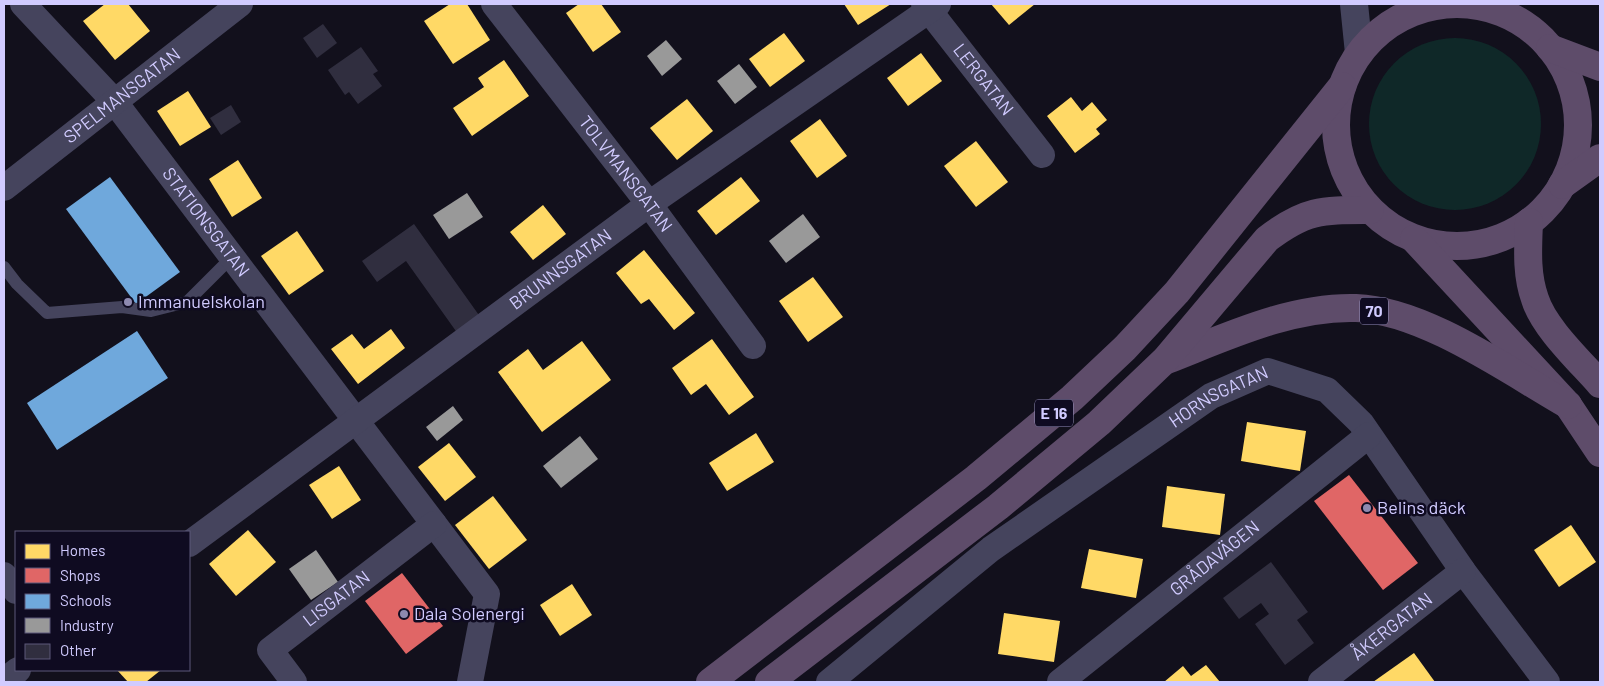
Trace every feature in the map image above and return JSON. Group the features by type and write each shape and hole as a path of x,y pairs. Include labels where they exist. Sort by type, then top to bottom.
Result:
{"highway":[{"path":"1562,186 1575,152 1577,114 1569,79 1550,48 1530,29 1501,9 1467,4 1446,4 1426,8 1388,25 1359,53 1342,86 1335,124 1341,162 1358,196 1370,210 1391,226 1414,239 1440,245 1474,245 1512,233 1542,212 1562,186 1600,158"},
{"path":"1550,48 1600,67"},
{"name":"E 16","path":"710,682 976,478 1092,379 1125,348 1177,292 1342,86"},
{"name":"E 16","path":"769,682 1005,501 1099,424 1165,360 1268,239 1287,224 1317,211 1370,210"},
{"path":"1529,222 1530,281 1535,301 1547,322 1600,384"},
{"name":"70","path":"1414,239 1568,405 1600,452"},
{"name":"70","path":"1165,360 1235,333 1283,318 1324,310 1356,308 1389,313 1425,325 1568,405"}],"street":[{"name":"STATIONSGATAN","path":"23,4 114,101 487,594 470,682"},
{"name":"SPELMANSGATAN","path":"4,188 240,4"},
{"name":"TOLVMANSGATAN","path":"494,4 649,204 753,346"},
{"path":"1354,4 1359,53"},
{"name":"BRUNNSGATAN","path":"190,543 649,204 931,6"},
{"name":"LERGATAN","path":"931,6 1042,155"},
{"name":"HORNSGATAN","path":"828,682 992,550 1211,396 1268,371 1327,390 1362,424 1463,571 1547,682"},
{"name":"GRÅDAVÄGEN","path":"1060,682 1369,435"},
{"name":"LISGATAN","path":"294,682 270,650 434,524"},
{"name":"ÅKERGATAN","path":"1320,682 1463,571"},
{"path":"4,575 15,590"},
{"path":"4,681 17,671"}],"lane":[{"path":"4,267 17,284 46,313 122,307 151,311 187,302 232,257"}],"green space":[{"path":"1455,38 1472,40 1488,45 1516,63 1534,91 1539,107 1541,124 1539,141 1534,157 1516,185 1488,203 1472,208 1455,210 1438,208 1422,203 1394,185 1376,157 1371,141 1369,124 1371,107 1376,91 1394,63 1422,45 1438,40"}],"building: Homes":[{"path":"105,4 128,4 150,31 115,60 83,21"},
{"path":"450,4 467,4 490,40 453,64 424,21"},
{"path":"579,4 601,4 621,32 593,52 566,13"},
{"path":"844,4 891,4 858,25"},
{"path":"991,4 1035,4 1009,25"},
{"path":"784,33 805,61 770,87 749,59"},
{"path":"921,53 942,81 908,106 887,78"},
{"path":"504,60 529,96 472,136 453,108 484,87 478,78"},
{"path":"188,91 211,127 180,146 157,111"},
{"path":"1071,97 1082,111 1092,102 1107,120 1096,129 1100,134 1075,153 1047,116"},
{"path":"687,99 713,131 677,160 650,128"},
{"path":"820,119 847,156 817,178 790,141"},
{"path":"976,141 1008,182 976,207 944,166"},
{"path":"238,160 262,198 232,217 209,179"},
{"path":"741,177 760,201 716,235 697,211"},
{"path":"543,205 566,234 533,260 510,232"},
{"path":"297,231 324,271 289,295 261,256"},
{"path":"644,250 695,313 674,330 649,299 641,304 616,273"},
{"path":"813,277 843,317 808,342 779,301"},
{"path":"391,329 405,348 358,384 331,349 352,334 364,349"},
{"path":"712,339 754,397 729,415 706,384 691,395 672,368"},
{"path":"582,341 611,380 542,432 498,372 528,349 543,370"},
{"path":"1247,422 1306,431 1300,471 1241,461"},
{"path":"756,433 774,462 727,491 709,463"},
{"path":"449,443 476,477 445,501 418,467"},
{"path":"339,466 361,500 332,519 309,485"},
{"path":"1167,486 1225,494 1220,535 1162,527"},
{"path":"493,496 527,540 489,569 455,525"},
{"path":"1571,525 1596,562 1559,587 1534,550"},
{"path":"248,530 276,562 236,596 209,564"},
{"path":"1089,549 1143,559 1136,598 1081,588"},
{"path":"572,584 592,615 560,636 540,605"},
{"path":"1004,613 1060,621 1054,662 998,654"},
{"path":"1414,653 1435,682 1373,682"},
{"path":"1206,665 1220,682 1164,682 1183,666 1191,676"},
{"path":"118,671 160,671 146,682 128,682"}],"building: Shops":[{"path":"1349,475 1418,563 1383,590 1314,501"},
{"name":"Dala Solenergi","path":"402,573 443,626 406,654 365,601"}],"building: Schools":[{"path":"110,177 180,272 136,304 66,209"},
{"name":"Immanuelskolan","path":"137,331 168,378 57,450 27,403"}],"building: Industry":[{"path":"666,40 682,59 662,76 647,56"},
{"path":"739,64 757,87 735,104 717,81"},
{"path":"467,193 483,217 449,239 433,215"},
{"path":"803,214 820,237 786,263 769,241"},
{"path":"453,406 463,420 437,441 426,427"},
{"path":"580,436 598,459 561,488 543,466"},
{"path":"316,550 338,582 311,600 289,569"}],"building: Other":[{"path":"323,24 337,43 317,58 303,38"},
{"path":"361,47 378,71 373,74 382,86 358,104 349,92 345,95 328,70"},
{"path":"231,105 241,122 221,135 210,118"},
{"path":"414,224 481,318 458,334 406,261 377,282 362,261"},
{"path":"1271,562 1308,612 1297,620 1314,643 1285,665 1255,624 1269,614 1261,603 1239,619 1223,598"}],"place":[{"name":"Immanuelskolan","path":"128,302"},
{"name":"Belins däck","path":"1367,508"},
{"name":"Dala Solenergi","path":"404,614"}]}
